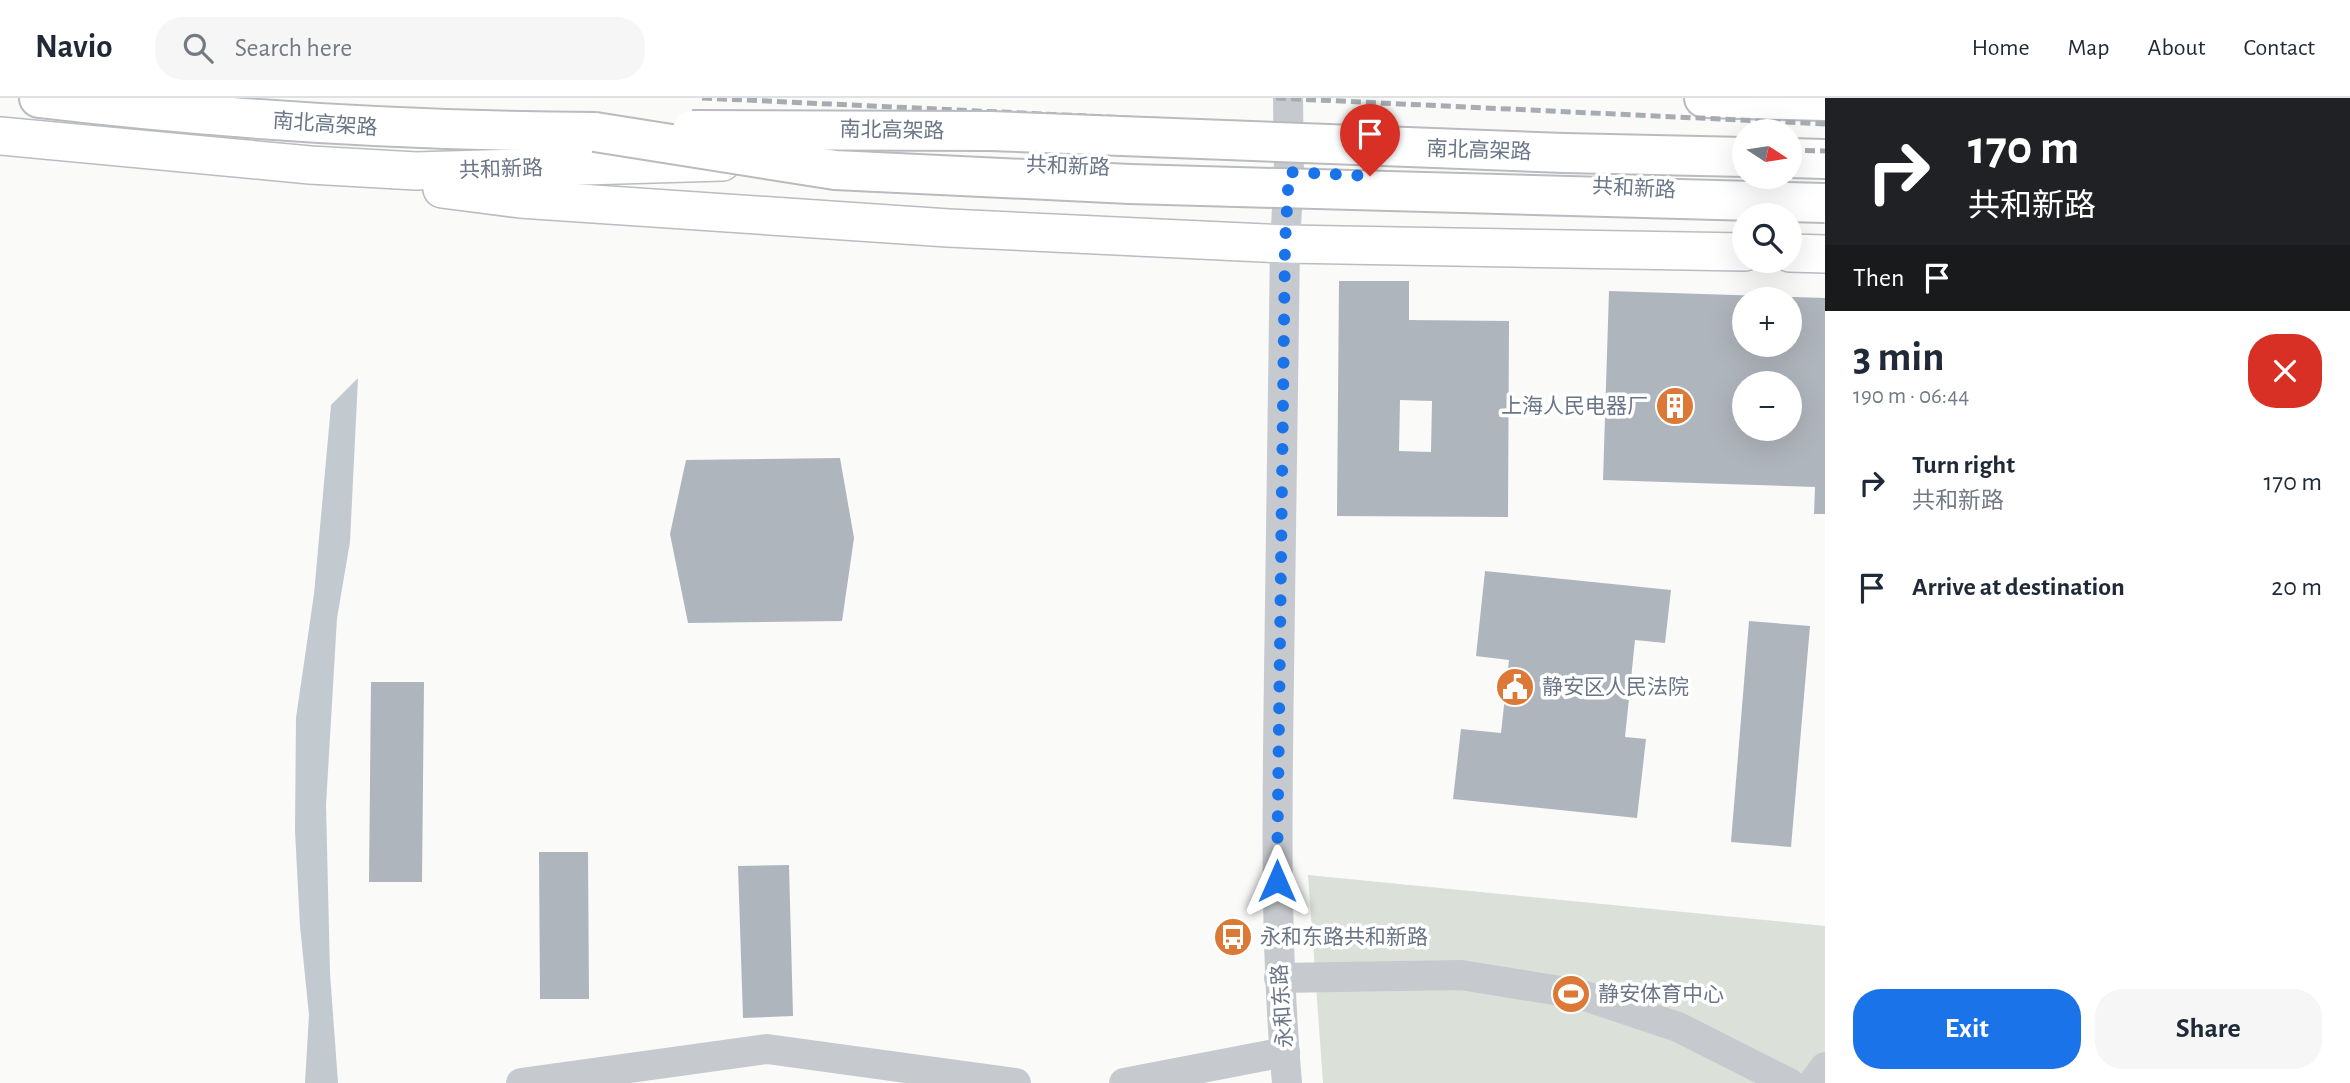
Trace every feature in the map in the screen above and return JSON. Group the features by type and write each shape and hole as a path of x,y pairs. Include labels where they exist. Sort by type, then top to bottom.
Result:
{"highway":[{"name":"南北高架路","path":"39,98 141,110 342,126 595,132 750,128 990,131 1523,152 1732,157"},
{"path":"1704,98 1825,101"},
{"path":"595,132 835,170 1130,184 1825,203"},
{"path":"1802,158 1825,159"}],"main road":[{"name":"共和新路","path":"0,136 310,165 416,171 817,159 1289,172 1825,197"},
{"name":"共和新路","path":"310,165 387,181 520,199 948,228 1285,244 1732,252"},
{"path":"1802,253 1825,254"}],"street":[{"name":"永和东路","path":"1287,1083 1279,978 1277,797 1285,244 1289,172 1288,98"},
{"path":"1279,978 1461,975 1579,994 1678,1027 1788,1083"},
{"path":"521,1083 767,1049 1016,1083"},
{"path":"1124,1083 1284,1052"},
{"path":"1813,1083 1825,1068"}],"shaded area":[{"path":"358,378 350,542 337,618 326,805 330,973 338,1083 305,1083 309,1015 300,926 295,831 296,718 314,594 331,405"},
{"name":"静安体育中心","path":"1308,875 1825,926 1825,1083 1323,1083"}],"building":[{"path":"1339,281 1409,281 1409,320 1509,321 1508,517 1337,516","holes":["1400,400 1432,401 1431,452 1399,451"]},
{"name":"上海人民电器厂","path":"1609,291 1732,295 1732,357 1802,357 1802,297 1825,298 1825,514 1814,514 1815,487 1603,480"},
{"path":"840,458 854,538 842,621 688,623 670,534 686,460"},
{"path":"1485,571 1671,590 1665,643 1635,640 1625,737 1646,739 1637,818 1453,799 1461,729 1501,733 1509,660 1476,656"},
{"path":"1749,621 1810,626 1791,847 1731,842"},
{"path":"371,682 424,682 422,882 369,882"},
{"path":"539,852 588,852 589,999 540,999"},
{"path":"789,865 793,1016 743,1018 738,866"}],"railway":[{"path":"702,98 1732,146"},
{"path":"1276,98 1825,124"},
{"path":"1802,150 1825,151"}],"place":[{"name":"上海人民电器厂","path":"1675,406"},
{"name":"静安区人民法院","path":"1515,687"},
{"name":"永和东路共和新路","path":"1233,937"},
{"name":"静安体育中心","path":"1571,994"}],"route":[{"path":"1277,881 1285,244 1289,172 1370,176"}]}
